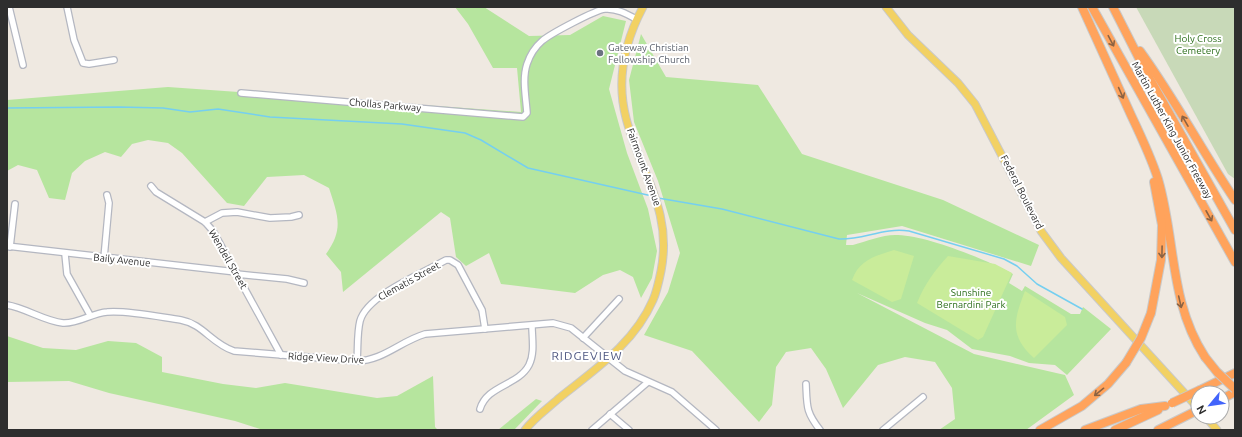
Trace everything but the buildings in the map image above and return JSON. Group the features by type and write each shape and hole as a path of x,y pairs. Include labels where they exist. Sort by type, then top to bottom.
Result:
{"highway":[{"path":"1082,7 1145,144 1161,189 1183,311 1190,330 1205,357 1235,391"},
{"name":"Martin Luther King Junior Freeway","path":"1092,7 1235,262"},
{"name":"Martin Luther King Junior Freeway","path":"1113,7 1146,72 1235,230"},
{"path":"1127,32 1163,83 1205,154 1235,200"},
{"path":"1040,430 1082,406 1108,384 1126,363 1141,338 1152,313 1161,260 1162,225 1145,144"},
{"path":"1205,154 1235,193"},
{"path":"1115,430 1235,373"},
{"path":"1086,430 1141,409 1168,405"},
{"path":"1158,430 1190,414"}],"main road":[{"name":"Fairmount Avenue","path":"525,430 539,415 621,348 640,324 653,300 662,265 664,245 662,220 659,205 625,116 622,88 624,57 628,40 636,19 643,7"},
{"name":"Federal Boulevard","path":"886,7 908,35 958,83 975,104 984,118 1041,231 1061,258 1190,400"}],"street":[{"path":"8,7 23,65"},
{"path":"67,7 74,40 83,63 89,64 114,60"},
{"name":"Chollas Parkway","path":"241,93 518,118 523,117 527,113 524,76 527,65 534,50 543,41 594,12 605,9 622,12 636,19"},
{"name":"Wendell Street","path":"151,186 156,192 205,222 213,231 280,355"},
{"path":"104,258 109,202 107,195"},
{"path":"9,246 15,204"},
{"path":"205,222 222,213 236,212 270,218 299,215"},
{"name":"Baily Avenue","path":"9,246 65,254 288,278 304,283"},
{"path":"65,254 67,274 90,315"},
{"name":"Clematis Street","path":"357,361 360,322 364,311 377,298 446,260 450,260 458,265 482,310 486,329"},
{"path":"583,338 619,299"},
{"name":"Ridge View Drive","path":"7,305 19,307 62,322 81,320 90,315 109,311 191,322 223,348 234,351 357,361 375,359 411,338 425,334 553,323 562,324 571,328 625,371 672,392 716,430"},
{"path":"480,409 482,401 487,394 521,376 529,365 532,353 532,326"},
{"path":"592,430 648,382"},
{"path":"806,384 807,407 810,417 820,430"},
{"path":"883,430 923,397"},
{"path":"610,414 629,430"}],"green space":[{"path":"455,7 484,7 529,36 570,35 603,16 626,21 609,89 627,153 648,209 657,251 652,278 641,298 633,277 620,270 603,275 575,293 501,284 489,253 466,266 456,257 450,218 441,212 343,292 341,272 326,254 335,237 338,222 329,188 304,175 267,177 244,206 227,203 182,153 168,143 148,140 132,144 121,157 105,152 85,161 72,173 65,200 49,198 37,170 18,165 7,171 7,100 168,87 521,112 517,68 493,68 468,24"},
{"name":"Holy Cross Cemetery","path":"1136,7 1235,7 1235,179 1228,174"},
{"name":"Sunshine Bernardini Park","path":"641,34 666,77 758,85 802,154 943,200 1039,245 1031,266 902,226 847,235 846,245 853,245 876,238 893,235 910,236 941,244 988,262 1013,274 1009,283 1022,291 1025,286 1071,314 1080,314 1083,307 1111,329 1067,375 1055,365 1029,363 1010,356 972,349 947,330 925,323 857,293 974,354 1065,375 1074,395 1026,430 939,430 955,419 952,388 935,362 905,357 878,365 843,408 826,369 811,348 786,352 776,367 772,405 759,422 692,351 644,335 668,292 680,253 658,181 634,122 629,80"},
{"path":"894,250 914,256 901,299 892,302 852,280 855,273 863,263 874,257"},
{"name":"Sunshine Bernardini Park","path":"948,256 995,264 1012,273 983,337 978,340 917,303 930,278"},
{"path":"1025,291 1065,317 1067,325 1034,358 1020,342 1017,335 1016,319"},
{"path":"7,336 43,348 76,350 108,341 136,343 162,357 162,372 223,384 256,388 285,383 377,398 397,396 433,376 435,427 438,430 263,430 235,421 109,393 69,381 7,382"},
{"path":"536,399 542,401 514,430 498,430"}],"waterway":[{"path":"7,108 119,107 163,108 190,112 218,109 270,117 402,124 465,133 481,140 528,168 652,196"},
{"path":"658,198 722,209 839,239 857,238 882,232 900,230 909,231 1004,259 1017,266 1037,284 1082,309"}],"place":[{"name":"Gateway Christian Fellowship Church","path":"600,53"}],"district":[{"name":"RIDGEVIEW","path":"587,355"}]}
